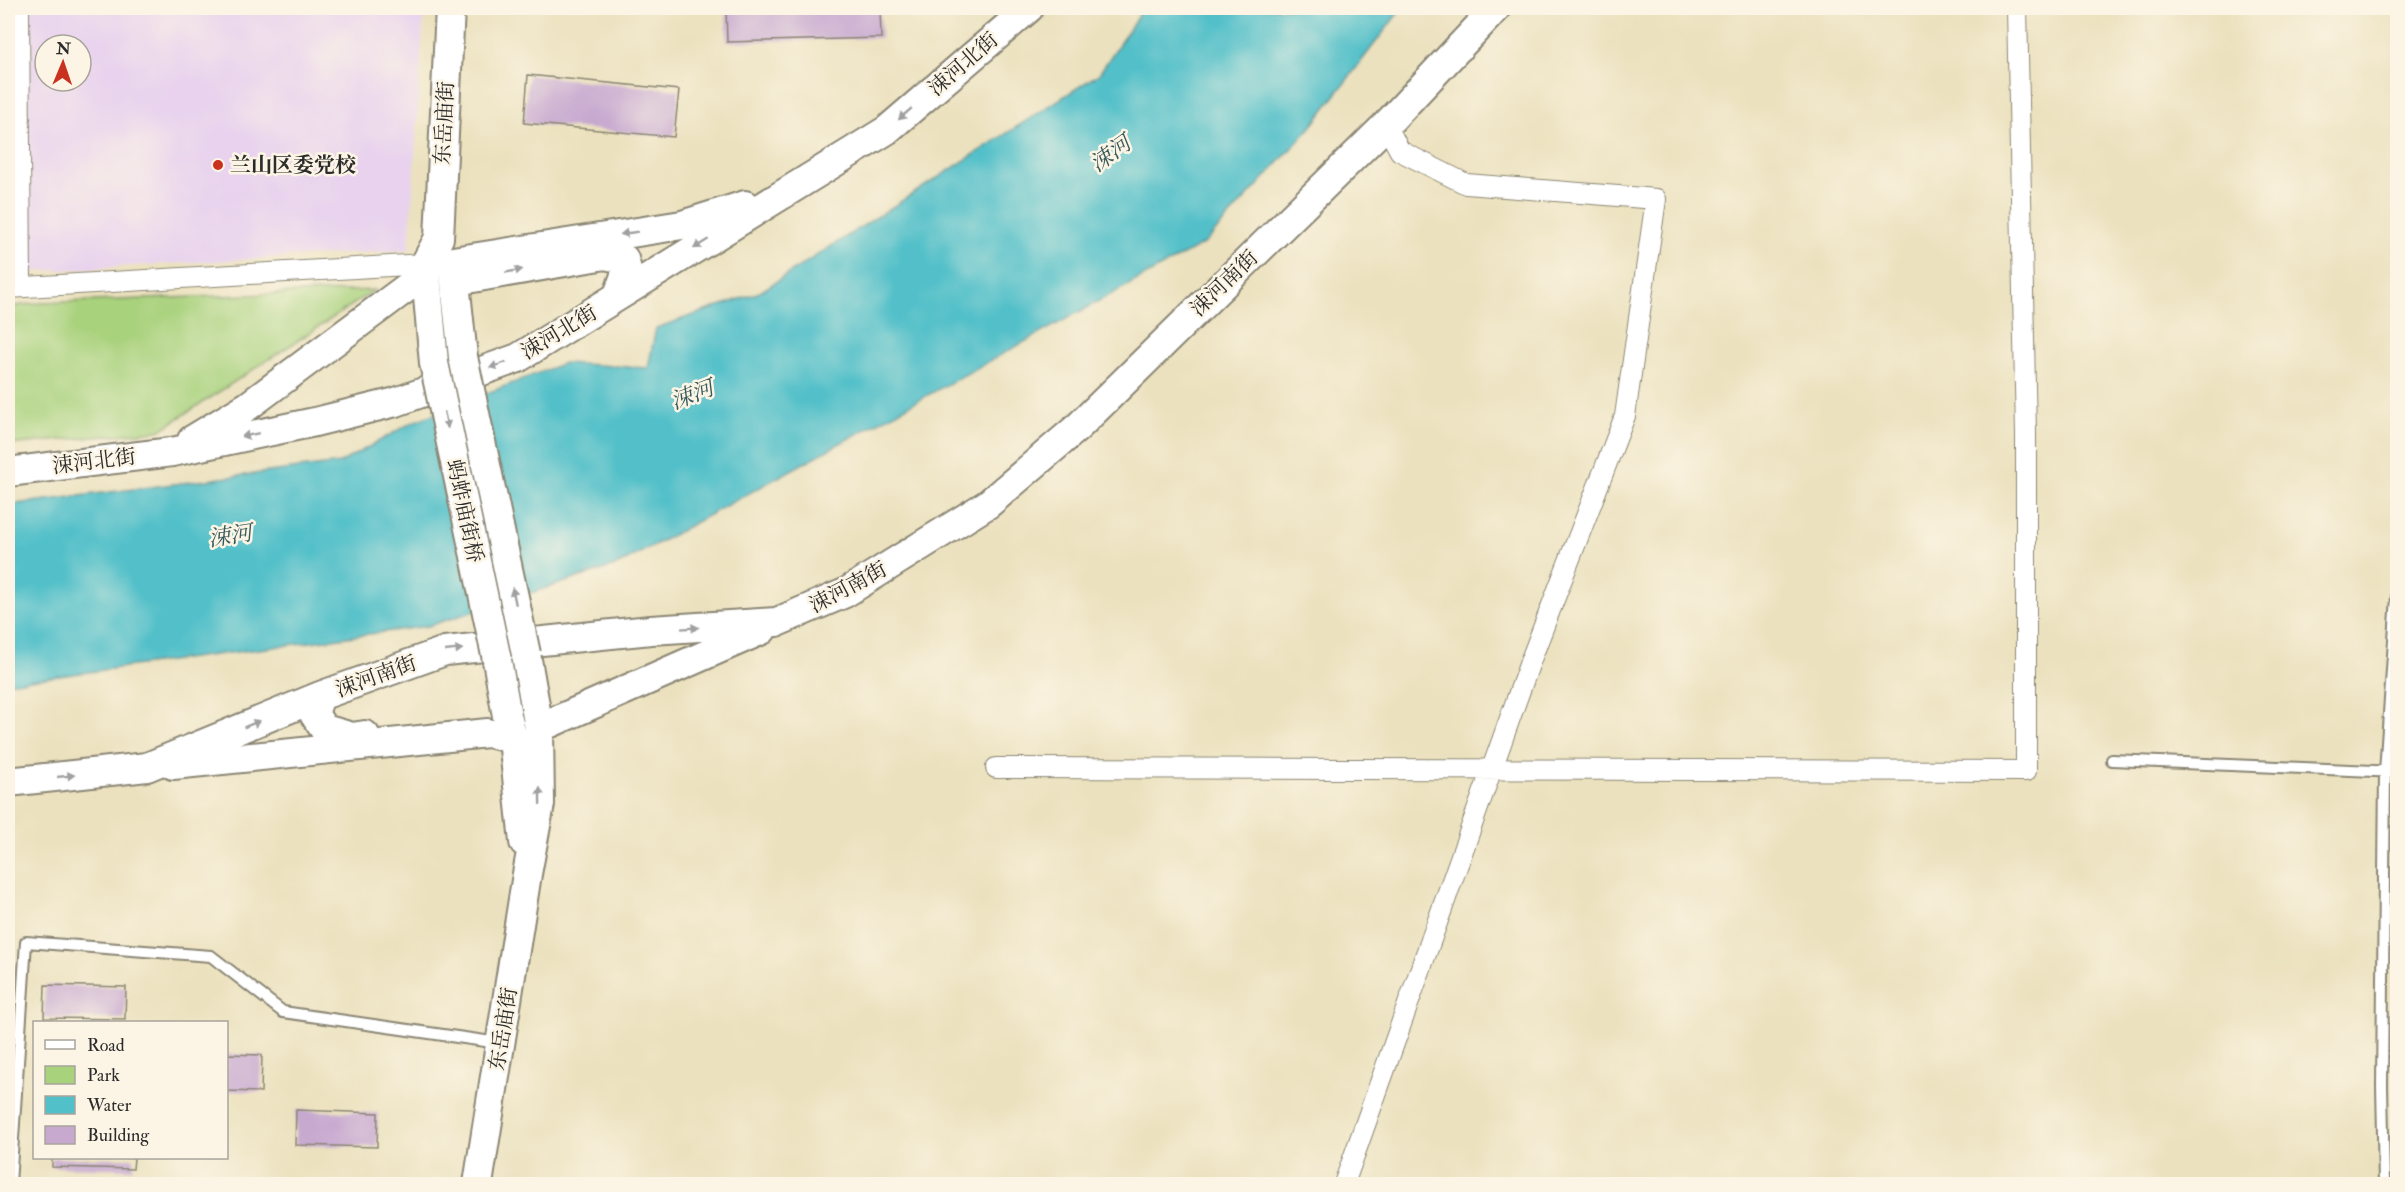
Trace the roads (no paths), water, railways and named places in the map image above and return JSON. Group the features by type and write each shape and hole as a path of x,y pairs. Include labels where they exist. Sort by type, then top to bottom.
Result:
{"main road":[{"name":"东岳庙街","path":"434,363 450,8"},
{"name":"涑河北街","path":"8,472 172,452 315,422 396,402 518,358 887,130 1029,8"},
{"name":"涑河南街","path":"8,782 147,767 320,696 445,651 651,630 777,622 845,593 988,504 1078,427 1386,124 1496,8"},
{"path":"172,452 248,406 437,269 682,225 787,191"},
{"path":"315,422 290,417 280,402 289,387 437,269 605,255 624,259 627,270 618,295"},
{"name":"东岳庙街","path":"437,269 463,357 526,654 537,718 540,804 478,1185"},
{"name":"蚂蚱庙街桥","path":"434,363 497,660"},
{"path":"537,718 845,593"},
{"path":"537,718 552,706 664,662 666,646 651,630"},
{"name":"东岳庙街","path":"497,660 510,728 527,874"},
{"path":"320,696 314,714 324,729 352,737 510,728"},
{"path":"147,767 510,728"}],"street":[{"path":"20,8 14,287 437,269"},
{"path":"996,768 2026,771 2026,434 2017,8"},
{"path":"1344,1185 1530,662 1625,416 1656,199 1466,184 1400,151 1386,124"}],"lane":[{"path":"2384,1185 2382,1086 2385,772 2397,582"},
{"path":"2112,760 2397,772"},
{"path":"10,1185 26,942 211,956 284,1011 501,1043"}],"water":[{"name":"涑河","path":"1141,8 1402,8 1311,127 1205,243 618,565 428,626 8,683 8,505 340,463 413,422 564,363 648,368 656,328 760,292 1099,74"}],"place":[{"name":"兰山区委党校","path":"218,165"}]}
